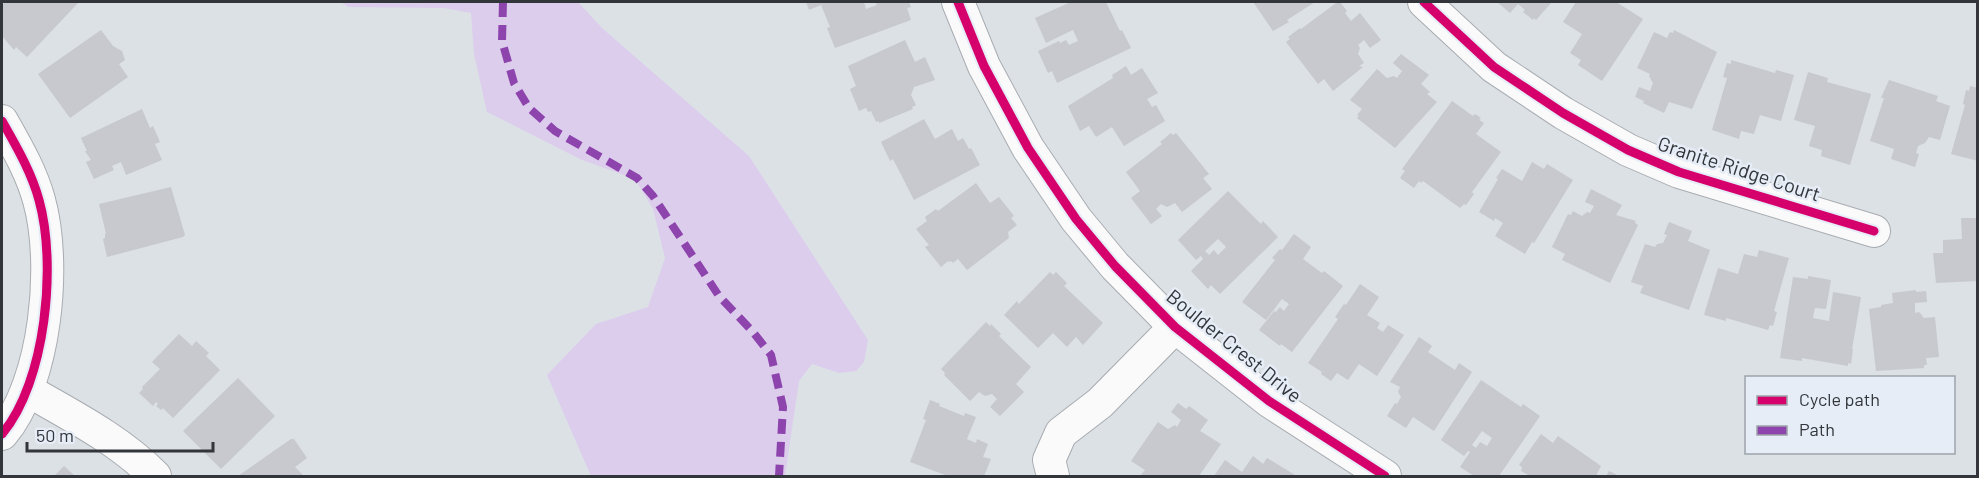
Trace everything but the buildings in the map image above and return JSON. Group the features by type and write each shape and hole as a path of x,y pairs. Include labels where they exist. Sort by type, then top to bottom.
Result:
{"street":[{"name":"Boulder Crest Drive","path":"958,2 984,66 1028,148 1076,219 1115,266 1175,327 1269,401 1385,477"},
{"name":"Granite Ridge Court","path":"1424,2 1494,66 1563,113 1628,150 1679,172 1875,231"},
{"path":"2,121 23,157 39,201 47,251 46,305 39,345 27,390 11,423 2,434"},
{"path":"1053,477 1049,460 1061,433 1100,403 1175,327"},
{"path":"27,390 103,433 138,459 155,477"}],"shaded area":[{"path":"341,2 578,2 602,28 749,156 868,340 864,362 856,371 839,373 812,364 799,381 785,476 591,476 547,375 596,324 648,307 665,258 653,209 635,179 582,160 487,112 474,54 471,13 444,8 348,7"}],"marked path":[{"path":"503,2 502,41 514,83 529,108 555,131 637,178 653,196 719,296 771,355 783,407 779,476"}],"cycle path":[{"path":"958,2 984,66 1028,148 1076,219 1115,266 1175,327 1269,401 1385,476"},
{"path":"1424,2 1494,67 1563,113 1628,150 1679,172 1874,231"},
{"path":"2,121 36,189 44,226 47,256 44,322 38,354 17,412 2,434"}]}
